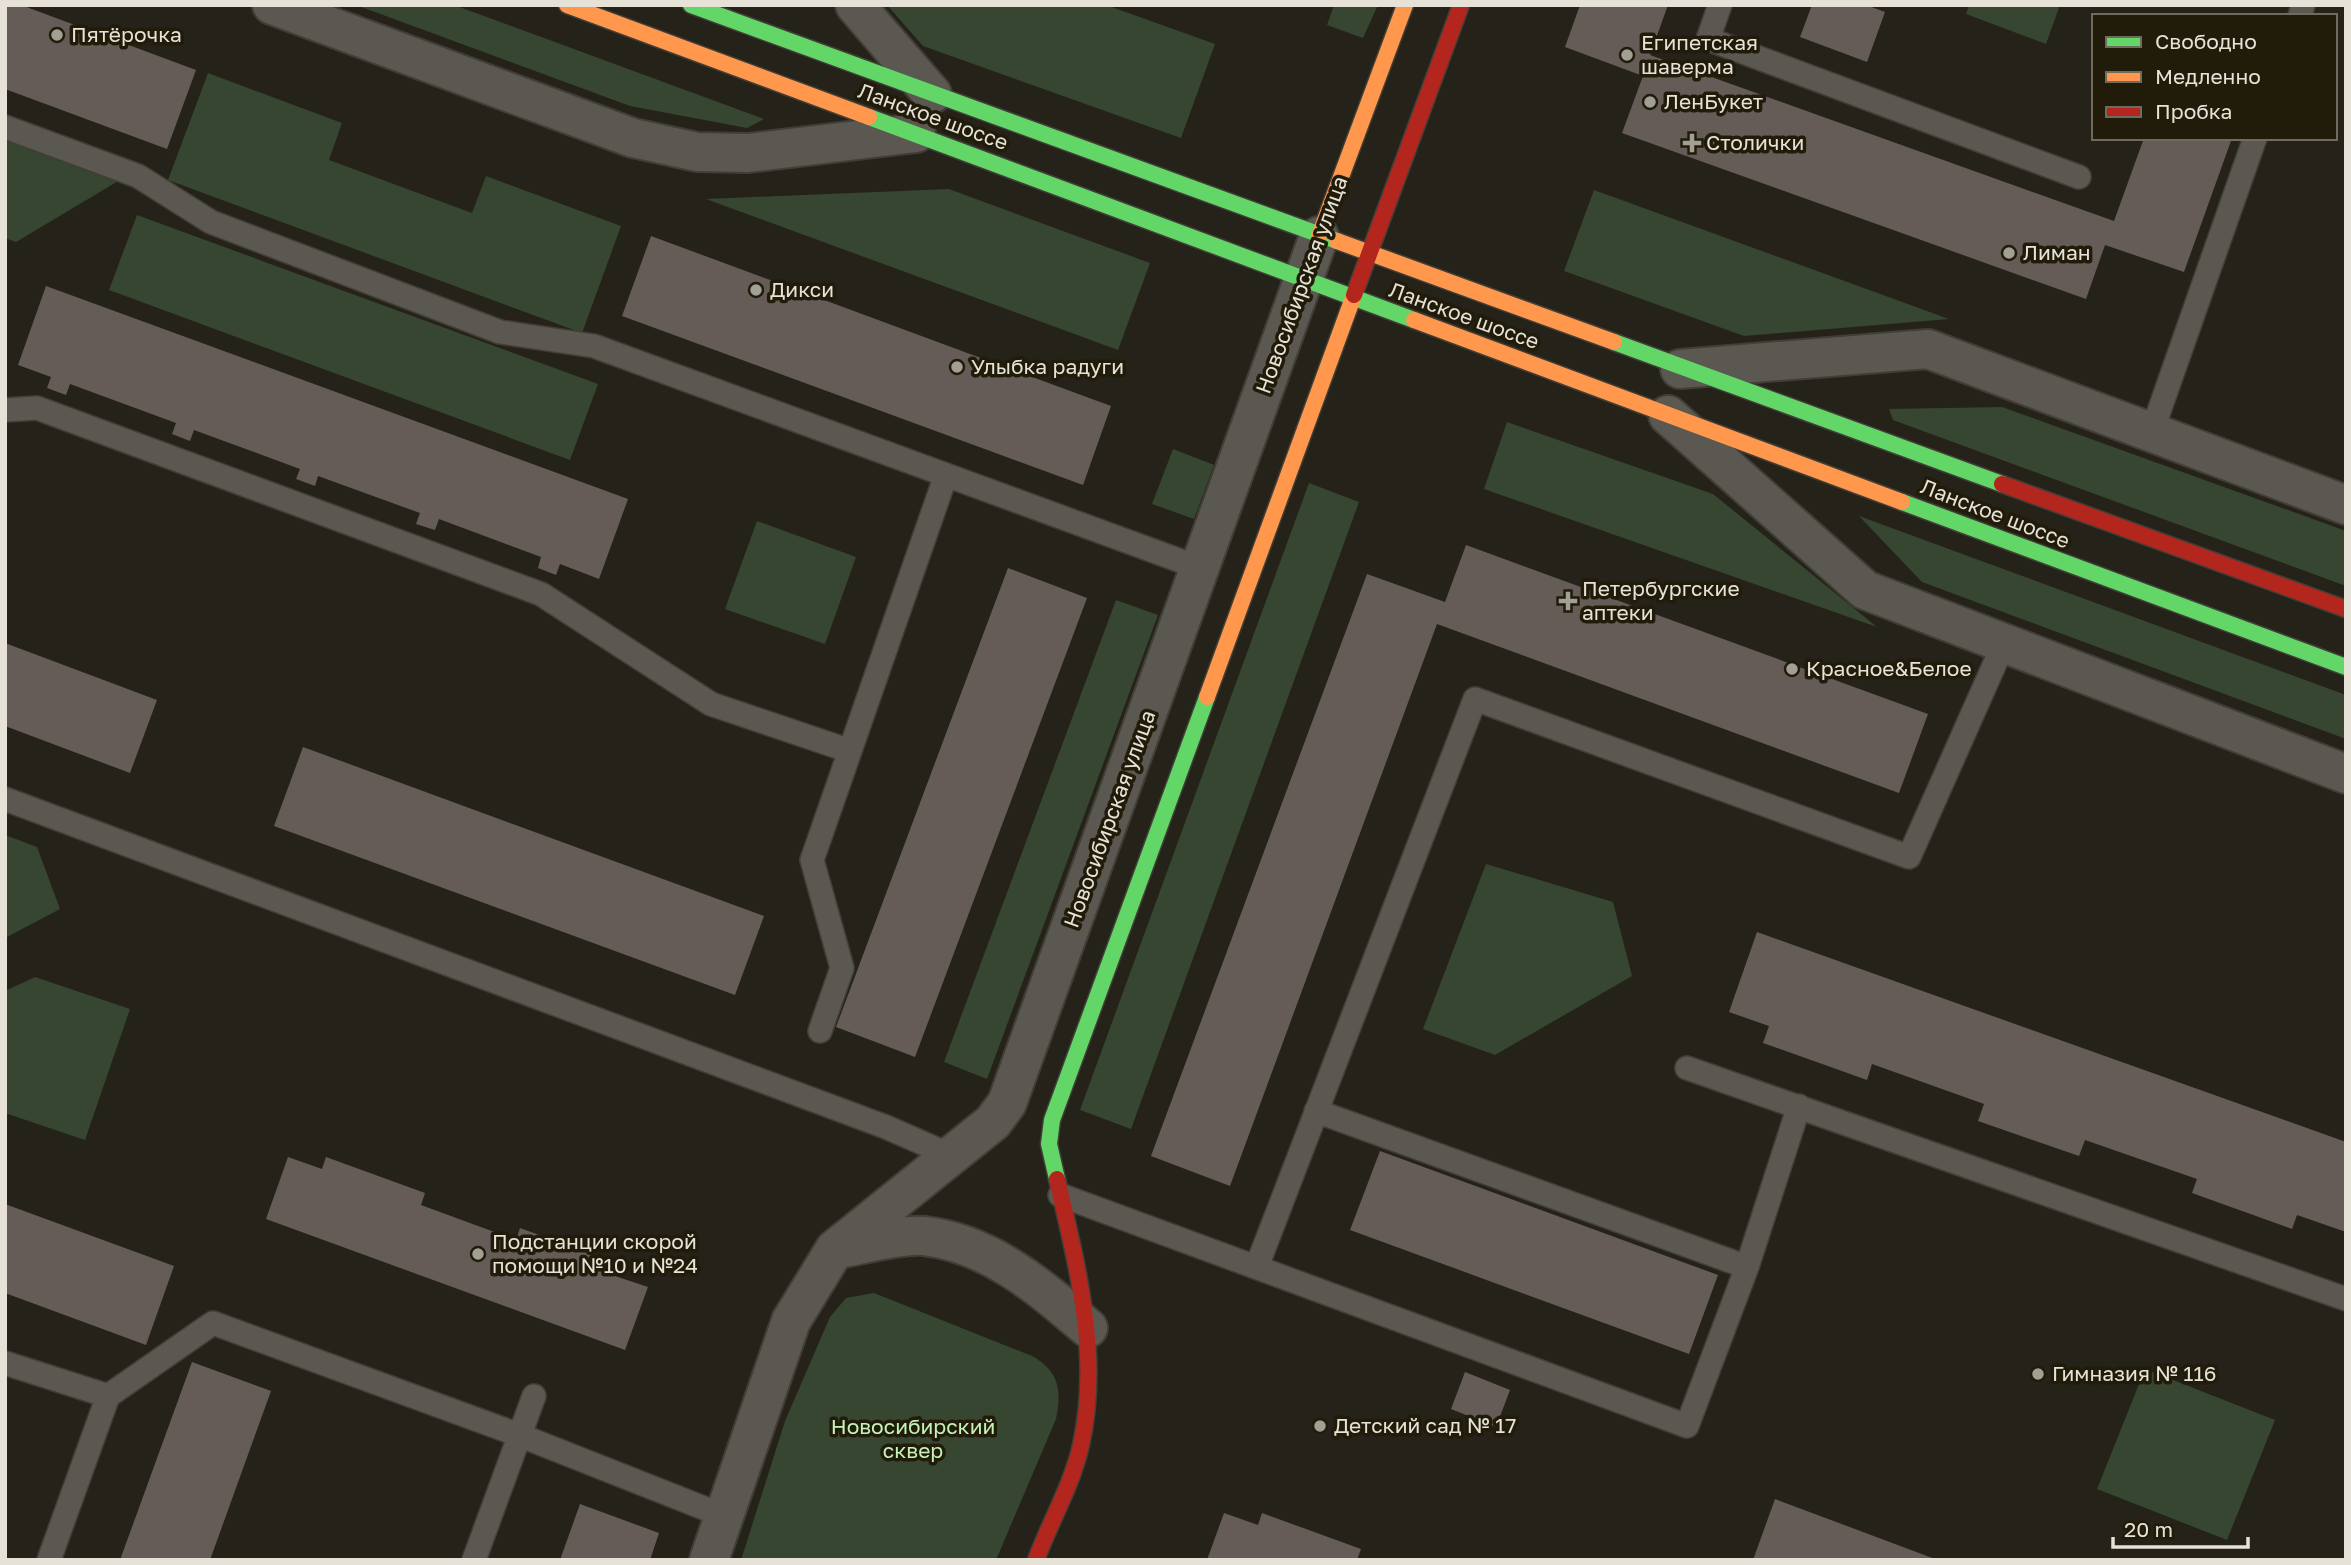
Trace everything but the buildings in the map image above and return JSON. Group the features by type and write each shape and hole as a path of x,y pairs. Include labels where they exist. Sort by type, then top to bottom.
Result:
{"main road":[{"name":"Ланское шоссе","path":"567,5 2346,667"},
{"name":"Ланское шоссе","path":"691,5 1680,369 2346,609"},
{"name":"Новосибирская улица","path":"1319,236 1405,5"},
{"path":"1036,1560 1081,1446 1088,1391 1088,1328 1049,1144 1052,1119 1461,5"}],"street":[{"path":"272,5 633,138 697,152 748,153 916,133"},
{"path":"855,5 932,94"},
{"name":"Новосибирская улица","path":"709,1560 791,1321 835,1249 993,1122 1007,1103 1319,236"},
{"path":"1680,369 1928,349 2346,505"},
{"path":"1667,413 1865,590 2346,774"},
{"path":"835,1249 922,1236 968,1247 1024,1275 1088,1328"}],"lane":[{"path":"1720,5 1708,39 2079,177"},
{"path":"5,127 138,176 211,222 500,332 594,346 1200,568"},
{"path":"2151,434 2254,140"},
{"path":"5,410 37,408 541,594 711,704 850,751"},
{"path":"820,1031 842,968 812,860 946,475"},
{"path":"1257,1266 1475,699 1909,857 2004,643"},
{"path":"5,799 873,1122 952,1156"},
{"path":"1687,1068 2346,1298"},
{"path":"1060,1195 1687,1426 1747,1268 1798,1106"},
{"path":"1317,1111 1747,1268"},
{"path":"49,1560 108,1396 213,1323 520,1434 724,1516"},
{"path":"5,1363 108,1396"},
{"path":"474,1560 534,1396"}],"green space":[{"path":"356,5 454,5 764,119 747,128 630,106"},
{"path":"887,5 1106,5 1215,44 1181,138 923,46"},
{"path":"1334,5 1378,5 1363,38 1327,25"},
{"path":"1969,5 2060,5 2046,44 1966,14"},
{"path":"208,73 342,123 329,160 472,213 486,176 621,226 582,333 168,180"},
{"path":"5,139 120,180 16,242 5,238"},
{"path":"949,189 1150,263 1118,350 706,199"},
{"path":"1594,190 1949,319 1744,336 1564,271"},
{"path":"137,215 598,384 570,460 109,290"},
{"path":"2002,407 2346,531 2346,586 1893,420 1889,409"},
{"path":"1507,422 1713,494 1877,627 1484,489"},
{"path":"1173,449 1214,465 1194,519 1152,504"},
{"path":"1309,483 1359,502 1131,1129 1080,1110"},
{"path":"1859,516 2346,695 2346,739 1922,582"},
{"path":"757,521 856,557 825,644 725,609"},
{"path":"1116,600 1158,615 987,1079 944,1062"},
{"path":"5,835 37,847 60,909 5,938"},
{"path":"1486,864 1613,902 1632,976 1495,1055 1423,1029"},
{"path":"35,977 130,1009 85,1140 5,1113 5,991"},
{"name":"Новосибирский сквер","path":"874,1293 1032,1356 1053,1375 1059,1399 1056,1419 996,1560 741,1560 785,1421 830,1317 846,1298"},
{"path":"2145,1369 2275,1420 2227,1540 2097,1489"}],"traffic: fast":[{"path":"691,5 1337,241"},
{"path":"869,117 1414,320"},
{"path":"1614,342 2002,484"},
{"path":"1902,502 2346,667"},
{"path":"1057,1179 1049,1144 1052,1120 1207,697"}],"traffic: slow":[{"path":"567,5 869,117"},
{"path":"1319,236 1405,5"},
{"path":"1337,241 1614,342"},
{"path":"1207,697 1354,295"},
{"path":"1414,320 1902,502"}],"traffic: jam":[{"path":"1354,295 1461,5"},
{"path":"2002,484 2346,609"},
{"path":"1036,1560 1077,1460 1087,1411 1084,1311 1057,1179"}],"place":[{"name":"Пятёрочка","path":"57,35"},
{"name":"Египетская шаверма","path":"1627,55"},
{"name":"ЛенБукет","path":"1650,102"},
{"name":"Столички","path":"1692,143"},
{"name":"Лиман","path":"2009,253"},
{"name":"Дикси","path":"756,290"},
{"name":"Улыбка радуги","path":"957,367"},
{"name":"Петербургские аптеки","path":"1568,601"},
{"name":"Красное&Белое","path":"1792,669"},
{"name":"Подстанции скорой помощи №10 и №24","path":"478,1254"},
{"name":"Гимназия № 116","path":"2038,1374"},
{"name":"Детский сад № 17","path":"1320,1426"}]}
